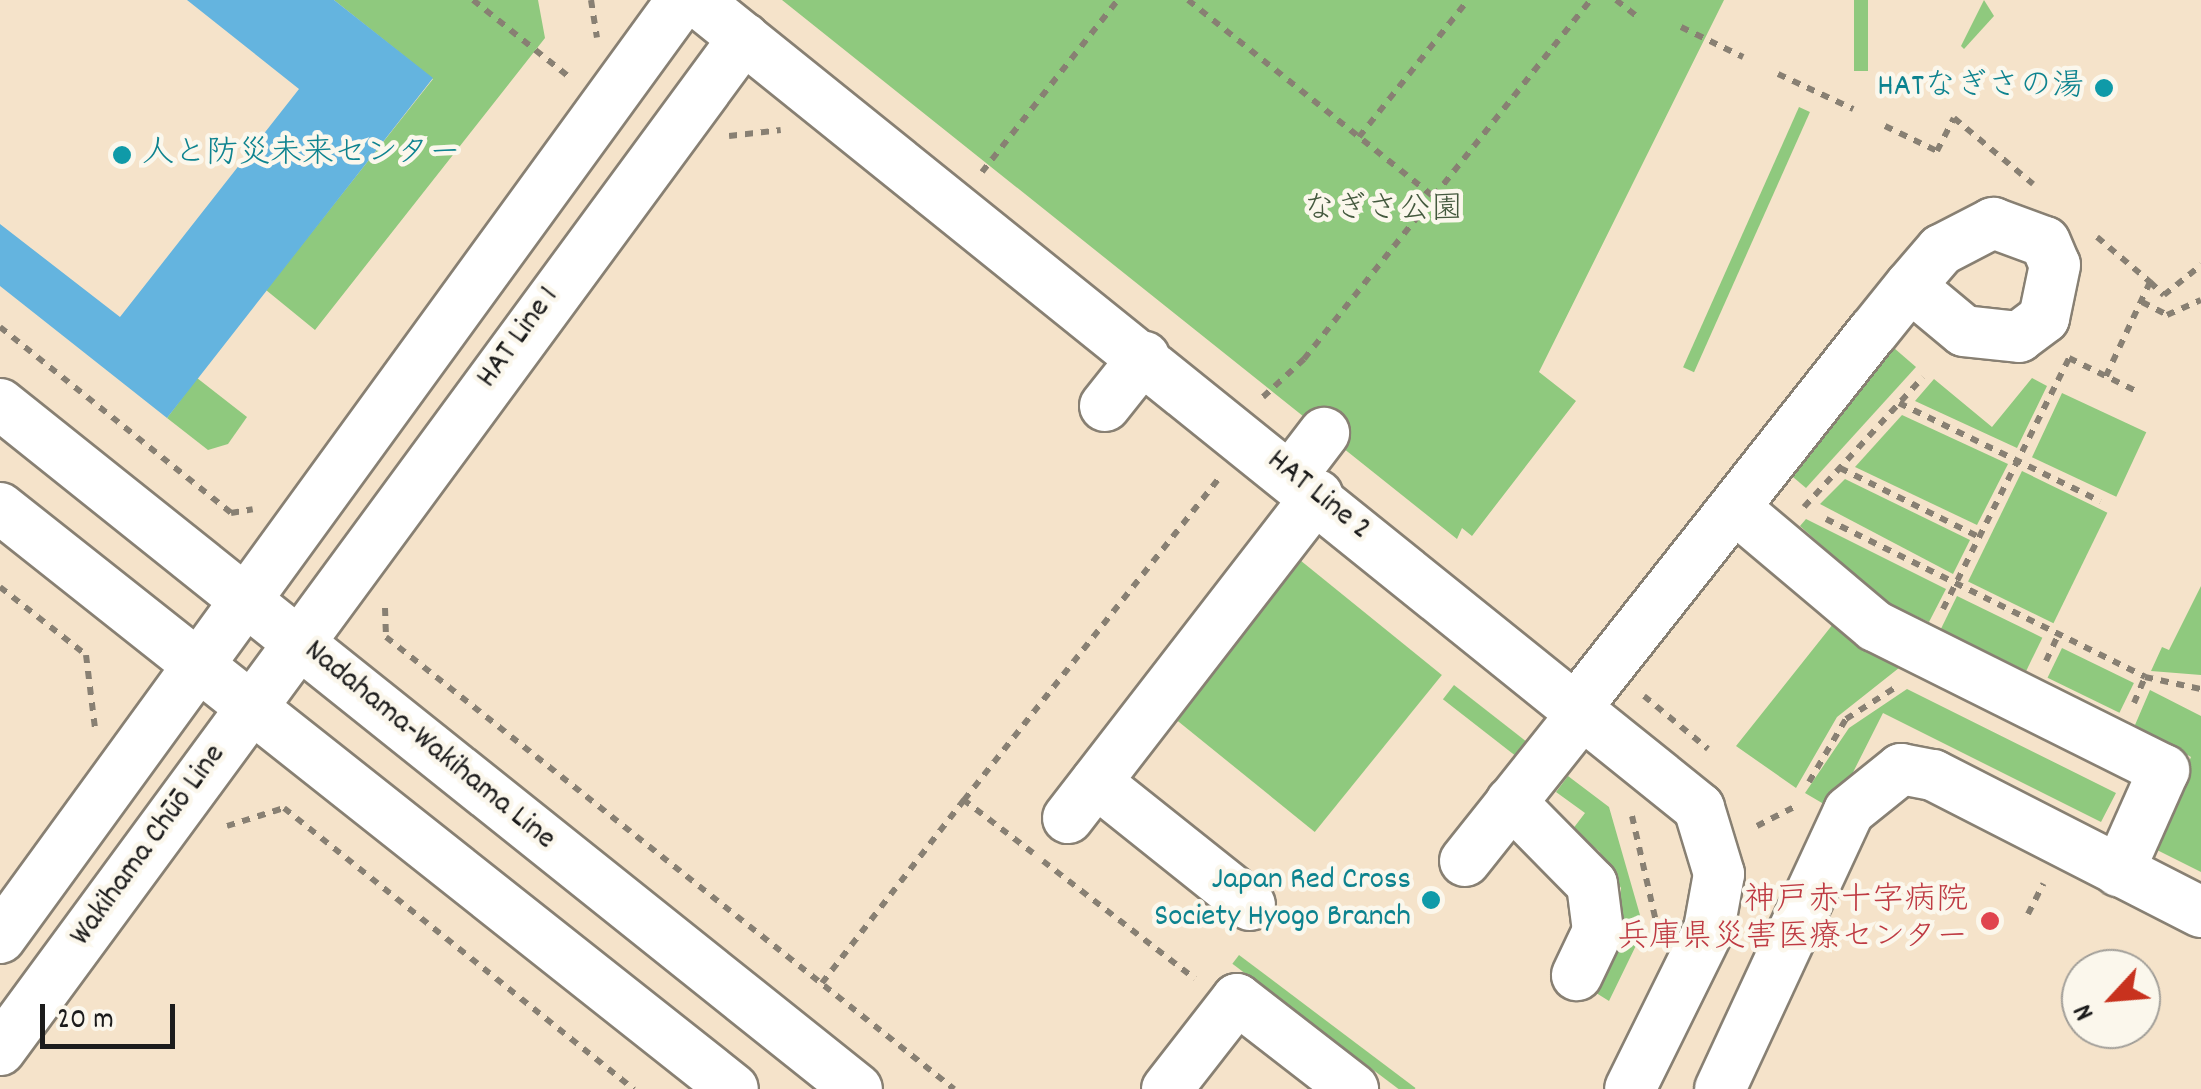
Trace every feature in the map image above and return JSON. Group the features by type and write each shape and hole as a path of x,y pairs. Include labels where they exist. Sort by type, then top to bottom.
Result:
{"street":[{"name":"HAT Line 1","path":"247,600 682,0"},
{"name":"HAT Line 2","path":"696,0 1582,708 1700,808 1719,874 1709,928 1630,1089"},
{"name":"HAT Line 1","path":"298,641 744,38"},
{"path":"1465,861 1582,708 1752,472 1910,286"},
{"path":"1092,395 1130,346"},
{"name":"Nadahama-Wakihama Line","path":"0,404 857,1089"},
{"path":"1250,905 1082,800 1306,486 1333,440"},
{"path":"1752,472 1875,626 2164,770 2120,871"},
{"path":"0,508 733,1089"},
{"name":"Wakihama Chūō Line","path":"0,938 247,600"},
{"name":"Wakihama Chūō Line","path":"0,1050 298,641"},
{"path":"1720,1089 1849,811 1882,778 1901,769 1933,775 2201,912"},
{"path":"1512,802 1592,884 1598,932 1577,974"},
{"path":"1167,1089 1238,999 1353,1089"}],"path":[{"path":"472,0 572,80"},
{"path":"981,173 1118,0"},
{"path":"1188,0 1434,197"},
{"path":"1359,137 1468,0"},
{"path":"1263,398 1434,197 1592,0"},
{"path":"1616,0 1638,18"},
{"path":"1681,27 1743,57"},
{"path":"1778,74 1852,108"},
{"path":"1885,126 1914,140"},
{"path":"719,136 783,130 797,142"},
{"path":"2150,282 2164,295 2201,265"},
{"path":"2142,302 2167,315 2201,300"},
{"path":"0,327 231,514 259,508 274,519"},
{"path":"1757,826 1793,810 1846,719 1907,680 2069,358 2140,394"},
{"path":"1922,377 1803,508 2145,677 2201,689"},
{"path":"1899,403 2100,501"},
{"path":"1207,462 1236,484"},
{"path":"1840,468 1979,537"},
{"path":"0,587 86,655 104,740"},
{"path":"385,590 386,637 954,1089"},
{"path":"375,599 384,606"},
{"path":"2041,671 2058,635"},
{"path":"2128,718 2145,677"},
{"path":"1626,794 1658,928 1649,946"},
{"path":"822,984 964,800"},
{"path":"214,830 284,808 634,1089"}],"green space":[{"path":"334,0 538,0 545,38 315,330 266,290 433,79"},
{"name":"なぎさ公園","path":"782,0 1724,0 1539,372 1576,401 1472,536 1462,528 1457,539"},
{"path":"1854,0 1868,0 1868,71 1854,71"},
{"path":"1984,0 1994,16 1964,49 1961,46"},
{"path":"1799,107 1810,112 1694,372 1683,367"},
{"path":"1894,348 1916,367 1806,488 1793,477"},
{"path":"197,378 247,417 228,444 208,450 167,418"},
{"path":"2032,378 2047,386 2017,448 1915,401 1934,379 1992,427"},
{"path":"2062,393 2146,432 2116,497 2032,457"},
{"path":"1902,415 2008,464 1977,525 1855,467"},
{"path":"2022,471 2107,513 2053,623 1968,582"},
{"path":"1845,479 1970,540 1953,574 1820,504"},
{"path":"1806,519 1946,589 1929,622 1885,602 1800,526"},
{"path":"1295,556 1442,675 1315,832 1168,713"},
{"path":"2201,586 2201,675 2151,671 2162,647 2169,650"},
{"path":"1957,596 2042,638 2026,671 1941,629"},
{"path":"1841,614 1909,660 1837,717 1796,788 1736,746"},
{"path":"2062,648 2134,683 2119,713 2048,678"},
{"path":"1454,685 1526,742 1515,756 1443,699"},
{"path":"1907,689 2116,793 2101,822 1883,713 1834,810 1805,793 1849,728"},
{"path":"2150,690 2201,716 2201,872 2151,847 2191,757 2135,725"},
{"path":"1568,776 1609,807 1644,929 1609,1001 1585,986 1616,939 1621,888 1599,851 1572,830 1585,813 1556,792"},
{"path":"1239,955 1415,1088 1399,1089 1232,964"}],"water":[{"path":"187,0 334,0 433,78 167,418 0,286 0,224 120,317 299,89"}],"place":[{"name":"HATなぎさの湯","path":"2104,88"},
{"name":"人と防災未来センター","path":"122,155"},
{"name":"Japan Red Cross Society Hyogo Branch","path":"1431,900"},
{"name":"神戸赤十字病院 兵庫県災害医療センター","path":"1990,921"}]}
